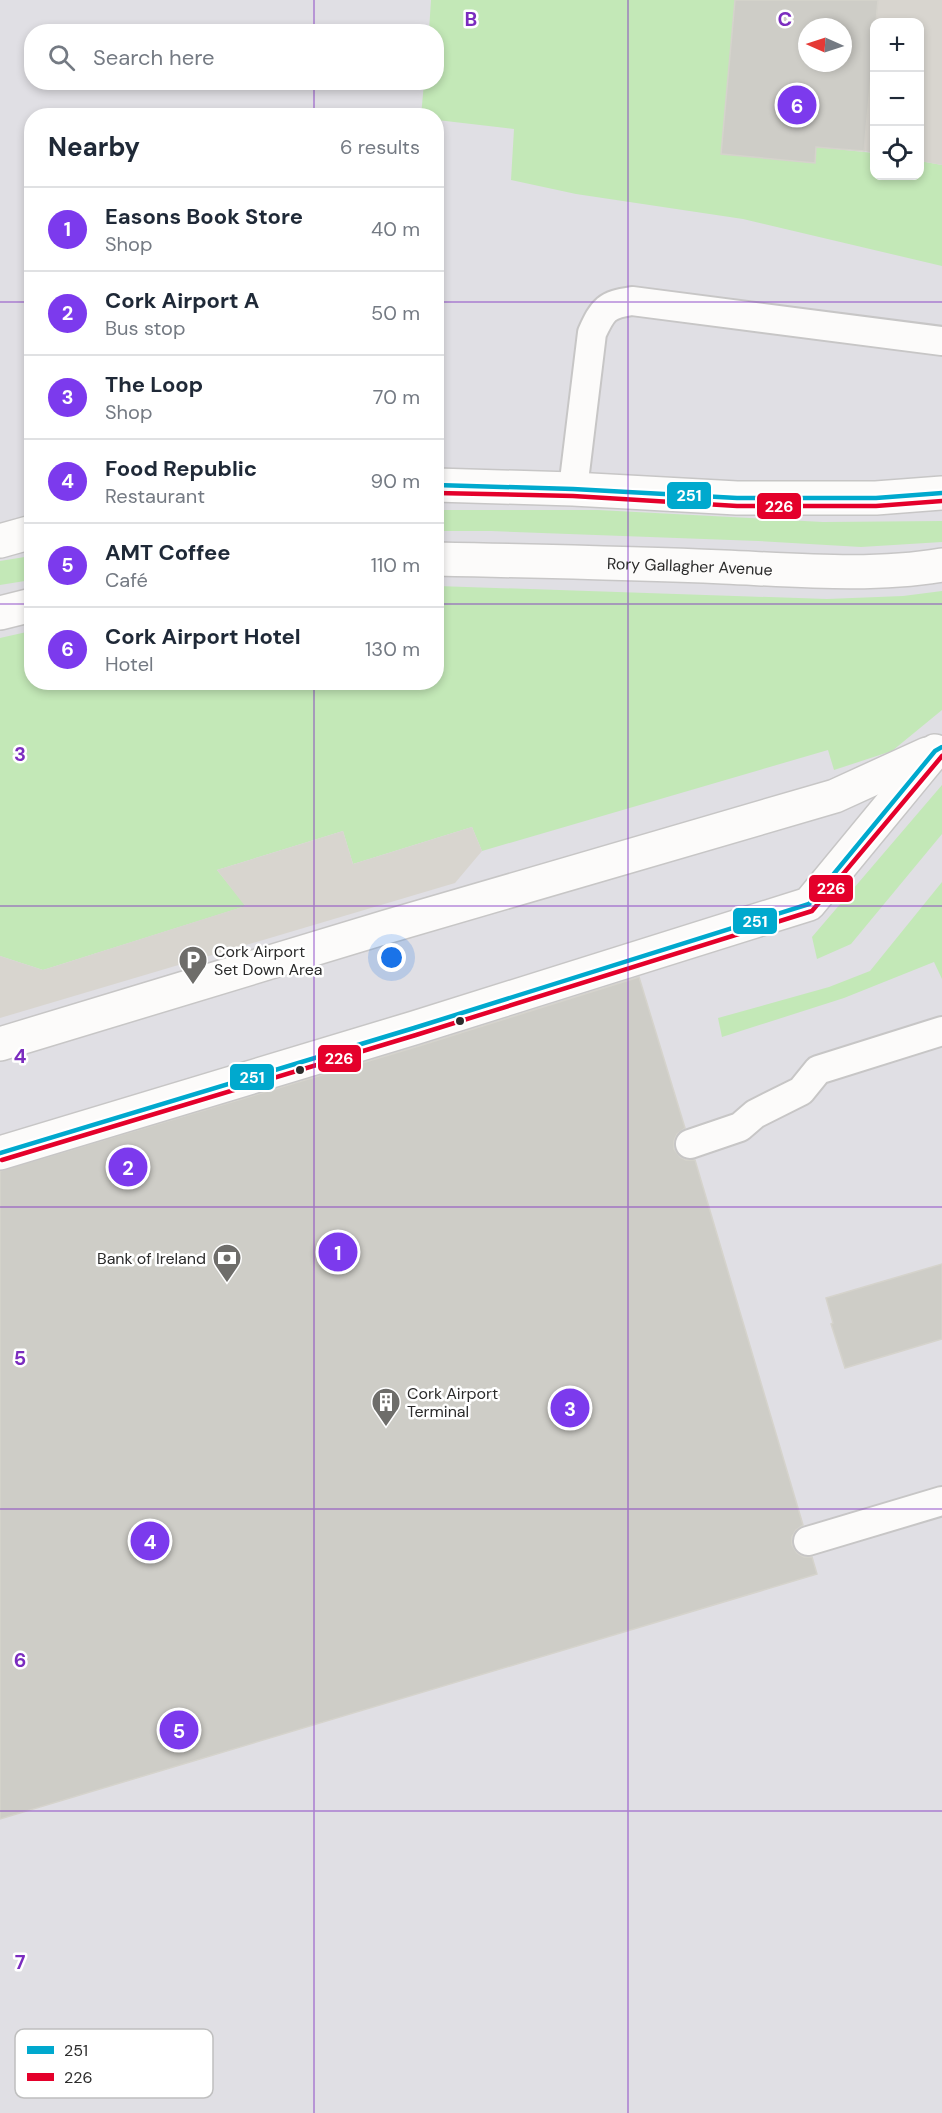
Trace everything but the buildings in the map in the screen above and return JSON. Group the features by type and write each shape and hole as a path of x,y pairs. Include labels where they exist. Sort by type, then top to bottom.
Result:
{"street":[{"path":"444,485 573,489 737,498 876,498 942,493"},
{"path":"0,541 24,534"},
{"name":"Rory Gallagher Avenue","path":"444,559 815,570 911,570 942,565"},
{"path":"0,613 24,607"},
{"path":"0,1044 386,927 835,796 938,749"},
{"path":"0,1153 414,1028 809,904 938,749"}],"lane":[{"path":"573,489 592,333 600,316 613,304 632,301 942,341"},
{"path":"0,527 24,526"},
{"path":"690,1144 740,1127 755,1114 801,1091 818,1070 942,1031"},
{"path":"808,1540 942,1502"}],"shaded area":[{"path":"0,0 942,0 942,2113 0,2113"},
{"path":"878,0 942,0 942,165 924,162 924,18 876,18"},
{"path":"870,81 870,152 864,151"},
{"path":"472,827 482,851 455,883 0,1018 0,956 43,970 245,906 217,870 343,831 353,864"}],"green space":[{"path":"431,0 735,0 721,154 814,163 816,147 870,153 870,180 924,180 924,162 942,165 942,266 743,219 576,194 511,180 514,129 444,121 444,108 422,108 423,90 444,90 444,24 429,24"},
{"path":"444,510 598,510 823,522 942,521 942,542 861,547 491,531 444,531"},
{"path":"24,557 24,581 0,585 0,561"},
{"path":"444,586 827,599 903,596 942,591 942,710 892,751 834,770 828,750 482,851 472,827 353,864 343,831 217,870 246,906 43,970 0,956 0,638 24,633 24,690 444,690"},
{"path":"942,785 942,834 851,944 817,959 812,937"},
{"path":"942,882 942,979 934,962 844,998 722,1037 718,1018 829,987 870,971"}],"transit line":[{"name":"251","path":"444,485 573,489 737,498 876,498 942,493"},
{"name":"226","path":"444,493 573,496 737,506 876,506 942,501"},
{"name":"251","path":"0,1153 414,1028 809,904 935,751 942,747"},
{"name":"226","path":"2,1160 416,1035 812,911 942,756"}],"place":[{"name":"Cork Airport Hotel","path":"797,105"},
{"name":"Cork Airport Set Down Area","path":"193,986"},
{"name":"Cork Airport A","path":"128,1167"},
{"name":"Easons Book Store","path":"338,1252"},
{"name":"Bank of Ireland","path":"227,1284"},
{"name":"The Loop","path":"570,1408"},
{"name":"Cork Airport Terminal","path":"386,1428"},
{"name":"Food Republic","path":"150,1541"},
{"name":"AMT Coffee","path":"179,1730"}]}
